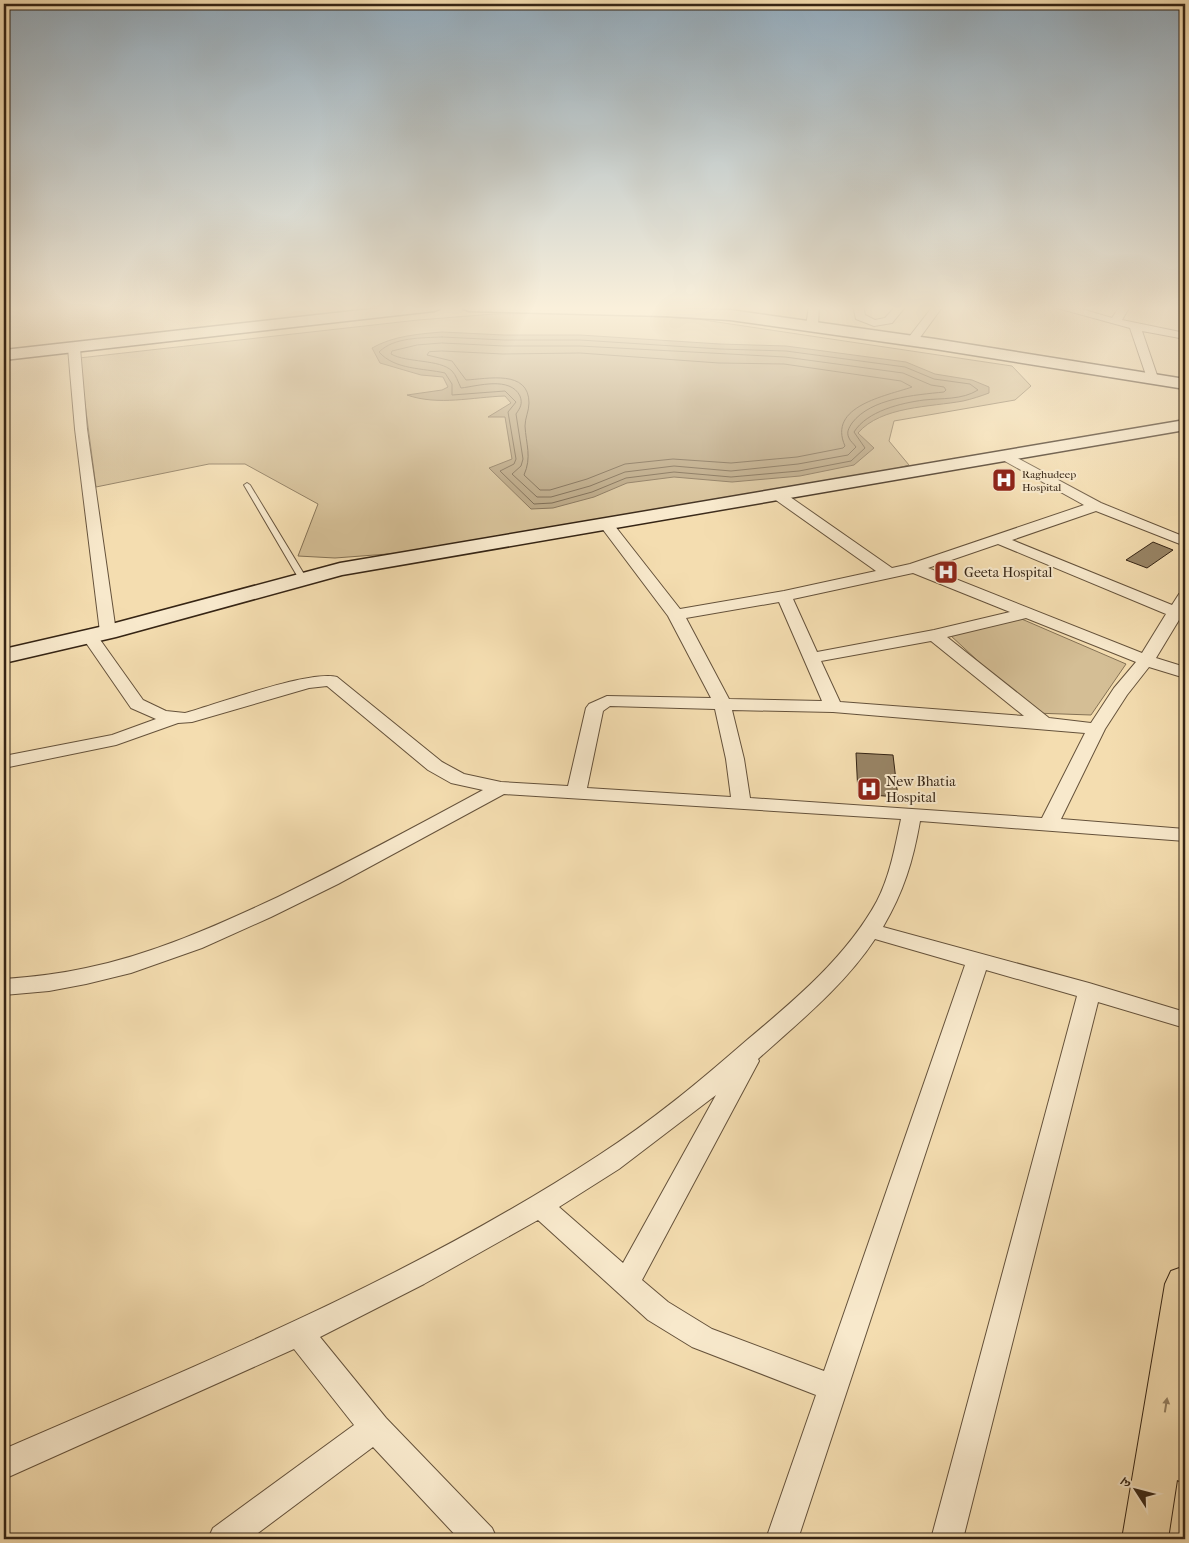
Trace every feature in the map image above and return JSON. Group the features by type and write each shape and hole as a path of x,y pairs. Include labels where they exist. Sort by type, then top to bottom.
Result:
{"main road":[{"path":"1145,1539 1172,1456 1185,1284"}],"street":[{"path":"77,378 99,635 137,704 147,711 173,719"},
{"path":"1121,378 1185,388"},
{"path":"1152,378 1185,388"},
{"path":"4,656 99,635 303,579 382,562 1182,427"},
{"path":"1006,456 1096,506 1185,542"},
{"path":"778,495 890,574"},
{"path":"676,615 784,596 914,568 1096,506"},
{"path":"606,524 676,615 722,703 735,759 741,803"},
{"path":"1000,540 1175,612"},
{"path":"914,568 1146,660 1185,673"},
{"path":"784,596 833,707"},
{"path":"1048,825 1096,729 1120,692 1146,660 1185,598"},
{"path":"813,658 934,634 1026,613"},
{"path":"934,634 1044,723"},
{"path":"4,762 116,740 173,719 198,716 308,684 330,681 435,766 458,779 501,788 912,814 1185,835"},
{"path":"576,793 595,708 607,701 833,707 1044,723 1096,729"},
{"path":"4,987 50,983 112,970 167,954 220,933 256,917 387,850 501,788"},
{"path":"4,1464 299,1333 474,1244 540,1206 641,1140 752,1053 848,960 889,898 902,864 912,814"},
{"path":"868,930 1089,991 1185,1020"},
{"path":"782,1539 978,960"},
{"path":"947,1539 1089,991"},
{"path":"626,1284 752,1053"},
{"path":"540,1206 658,1311 702,1338 834,1388"},
{"path":"299,1333 375,1428 478,1538"},
{"path":"224,1539 375,1428"}],"lane":[{"path":"247,484 303,579"}],"shaded area":[{"path":"82,378 1023,378 1031,386 1015,400 894,421 889,441 909,465 877,474 414,552 335,558 298,556 318,504 245,464 209,464 96,487"},
{"path":"1017,617 1126,664 1091,715 1034,713 950,635"}],"water":[{"path":"444,378 960,378 972,380 989,387 989,393 963,401 907,409 880,417 858,433 874,448 854,465 800,476 732,482 674,477 627,483 594,497 553,508 531,509 489,468 512,459 505,417 488,417 511,403 505,396 431,400 407,395 442,390 448,387"}],"building":[{"path":"1153,542 1173,550 1147,568 1126,560"},
{"path":"856,753 893,755 898,797 858,794"}],"place":[{"name":"Raghudeep Hospital","path":"1004,480"},
{"name":"Geeta Hospital","path":"946,572"},
{"name":"New Bhatia Hospital","path":"869,789"}]}
